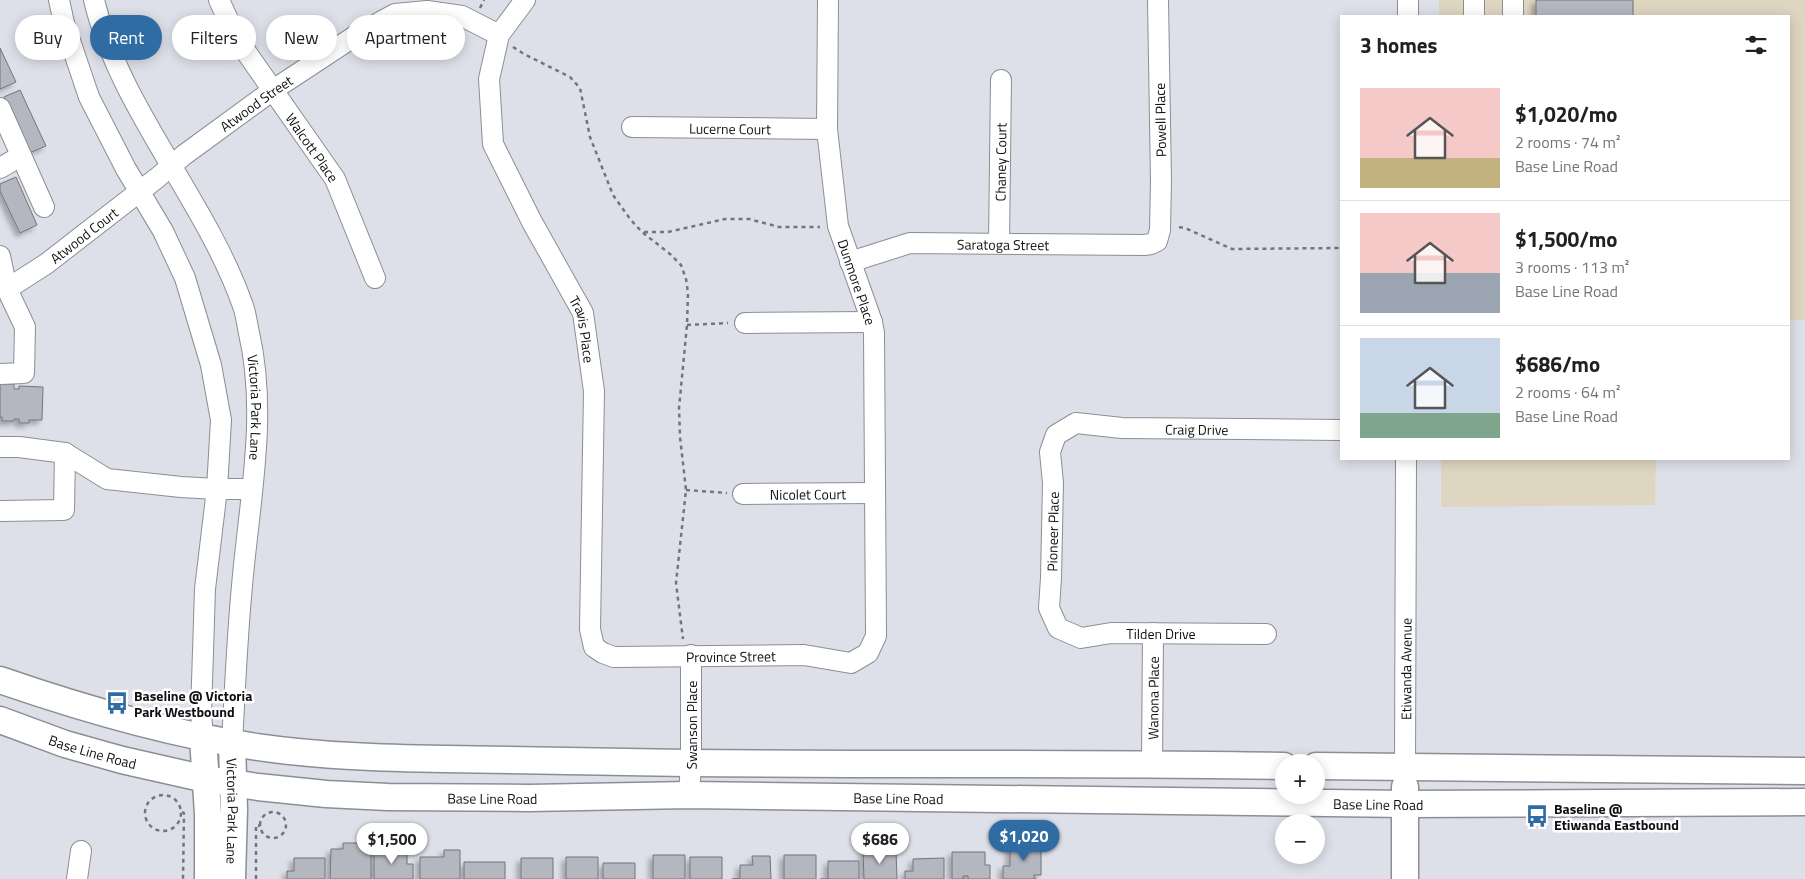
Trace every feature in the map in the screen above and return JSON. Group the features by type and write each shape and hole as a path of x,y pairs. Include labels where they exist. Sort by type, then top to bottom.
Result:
{"main road":[{"path":"0,680 88,709 203,738 260,748 378,758 691,763 1152,763 1275,766"},
{"name":"Base Line Road","path":"0,720 65,744 122,760 206,779 233,784 326,794 388,797 529,798 689,795 1405,804 1805,802"},
{"name":"Victoria Park Lane","path":"203,738 208,814 208,879"},
{"name":"Victoria Park Lane","path":"232,743 232,879"},
{"path":"1325,766 1805,771"},
{"name":"Etiwanda Avenue","path":"1405,768 1405,879"}],"street":[{"name":"Victoria Park Lane","path":"60,0 64,23 89,97 126,169 163,231 185,278 211,365 221,420 217,490 205,589 201,713 203,738"},
{"name":"Victoria Park Lane","path":"94,0 115,60 156,139 164,172 224,259 244,307 254,354 258,386 258,420 242,587 232,743"},
{"name":"Walcott Place","path":"219,0 237,39 335,179 375,278"},
{"path":"498,35 526,0"},
{"name":"Dunmore Place","path":"828,0 827,129 838,226 872,322 874,333 876,636 868,653"},
{"name":"Powell Place","path":"1157,240 1160,230 1161,181 1158,0"},
{"path":"1408,0 1408,15"},
{"path":"1474,0 1474,15"},
{"path":"1512,0 1513,15"},
{"name":"Atwood Street","path":"164,172 184,155 273,90 356,36 394,7 462,16 498,35"},
{"name":"Travis Place","path":"498,35 489,79 493,144 532,222 583,313 594,390 590,629 594,646"},
{"name":"Chaney Court","path":"999,243 1001,80"},
{"path":"0,108 44,207"},
{"name":"Lucerne Court","path":"632,128 827,129"},
{"path":"0,168 21,156"},
{"name":"Atwood Court","path":"4,286 46,264 164,172"},
{"name":"Saratoga Street","path":"850,262 910,243 1144,245 1151,244 1157,240"},
{"path":"0,256 4,286 25,327 24,373 0,374"},
{"path":"745,322 872,322"},
{"name":"Craig Drive","path":"1056,435 1076,423 1122,428 1340,430"},
{"name":"Pioneer Place","path":"1056,435 1050,452 1053,483 1051,578 1048,608 1058,628"},
{"path":"0,447 19,447 65,453 106,479 217,490 251,489"},
{"path":"0,510 64,510 65,453"},
{"name":"Etiwanda Avenue","path":"1405,768 1406,460"},
{"name":"Nicolet Court","path":"743,494 874,493"},
{"name":"Tilden Drive","path":"1058,628 1081,638 1110,633 1266,634"},
{"name":"Wanona Place","path":"1152,763 1153,633"},
{"name":"Province Street","path":"594,646 603,653 614,657 687,649 804,655 851,663 868,653"},
{"name":"Swanson Place","path":"687,649 691,763 689,795"},
{"path":"77,879 81,850"}],"path":[{"path":"480,9 484,0"},
{"path":"498,35 524,54 570,77 580,88 590,137 614,196 642,232 681,265 686,279 688,293 687,325 679,408 686,490 676,583 687,649"},
{"path":"642,232 668,232 725,219 749,219 779,227 838,226"},
{"path":"1179,227 1232,249 1340,248"},
{"path":"687,325 745,322"},
{"path":"686,490 743,494"},
{"path":"182,812 177,826 166,831 155,830 150,826 145,816 147,806 152,798 164,795 176,800 180,804 182,812 184,812 183,879"},
{"path":"272,812 280,814 286,825 285,830 280,836 272,838 264,834 260,826 264,816 272,812"},
{"path":"256,879 256,825 260,826"}],"shaded area":[{"path":"1439,0 1805,0 1805,320 1790,320 1790,15 1439,15"},
{"path":"1441,460 1656,460 1655,505 1441,507"}],"building":[{"path":"1536,0 1633,0 1633,15 1536,15"},
{"path":"0,48 16,82 0,89"},
{"path":"20,90 46,146 29,153 4,97"},
{"path":"16,177 37,225 20,233 0,191 0,184"},
{"path":"0,384 14,384 14,389 19,389 19,386 43,387 42,420 29,420 29,423 19,423 19,419 2,421 2,417 0,417"},
{"path":"343,843 371,843 371,879 330,879 331,849 343,849"},
{"path":"1010,845 1041,845 1041,875 1034,875 1036,879 1003,879 1003,866 1010,866"},
{"path":"374,850 407,850 407,864 413,864 413,879 374,879"},
{"path":"444,850 460,850 460,879 420,879 420,857 444,857"},
{"path":"863,851 896,851 897,879 864,879"},
{"path":"952,852 985,852 985,865 990,865 990,879 968,879 968,876 963,876 963,879 952,879"},
{"path":"653,855 685,855 685,879 653,879"},
{"path":"784,855 816,855 816,879 784,879"},
{"path":"752,856 770,856 771,879 732,879 740,878 740,865 753,865"},
{"path":"566,857 598,857 598,879 566,879"},
{"path":"690,857 722,857 722,879 690,879"},
{"path":"294,858 325,858 325,879 287,879 287,871 294,871"},
{"path":"521,858 553,858 553,879 521,879"},
{"path":"944,858 944,879 905,879 905,871 913,871 913,859"},
{"path":"828,861 859,861 859,879 828,879"},
{"path":"464,862 505,862 505,879 464,879"},
{"path":"603,863 635,863 635,879 603,879"}],"place":[{"name":"Baseline @ Victoria Park Westbound","path":"117,703"},
{"name":"Baseline @ Etiwanda Eastbound","path":"1537,816"}]}
